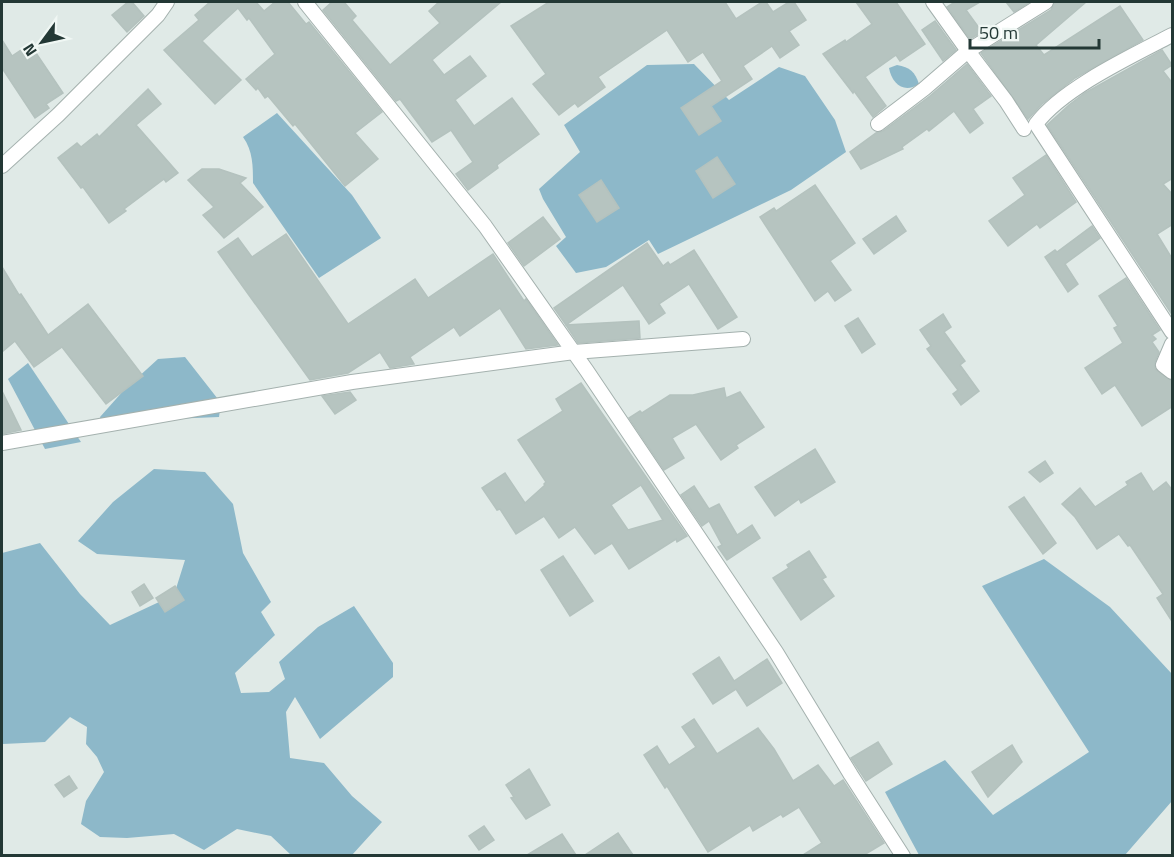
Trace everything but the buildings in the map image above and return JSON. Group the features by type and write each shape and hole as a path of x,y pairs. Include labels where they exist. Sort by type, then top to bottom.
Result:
{"street":[{"path":"2,166 66,107 158,15 167,2"},
{"path":"305,2 485,226 574,352 776,652 903,855"},
{"path":"933,2 1024,129"},
{"path":"878,124 968,51 1046,2"},
{"path":"1173,34 1101,73 1046,110 1036,124 1173,332"},
{"path":"2,443 352,382 574,352 743,339"},
{"path":"1173,344 1163,364 1173,372"}],"water":[{"path":"694,64 729,100 779,67 805,76 835,120 846,152 791,190 658,254 649,240 606,267 576,273 556,246 566,237 539,189 580,152 564,125 647,65"},
{"path":"897,65 911,71 919,84 904,88 896,83 889,68"},
{"path":"277,113 352,195 381,238 319,278 253,183 251,153 243,137"},
{"path":"185,357 221,403 219,417 170,419 117,430 103,428 100,417 124,390 158,359"},
{"path":"28,363 81,442 45,449 8,379"},
{"path":"154,469 205,472 233,504 243,553 271,602 261,612 275,635 235,673 241,693 269,692 285,679 279,662 318,627 354,606 393,663 393,677 320,739 295,697 286,712 290,758 324,763 352,796 382,822 352,855 291,855 271,836 237,829 204,850 174,834 127,838 100,837 81,824 86,801 104,772 97,757 86,744 87,727 70,717 45,742 3,744 2,553 40,543 80,594 110,625 174,595 185,560 97,554 78,541 113,502"},
{"path":"1044,559 1110,607 1172,674 1172,801 1125,855 919,855 885,792 945,760 993,815 1089,752 982,586"}]}
